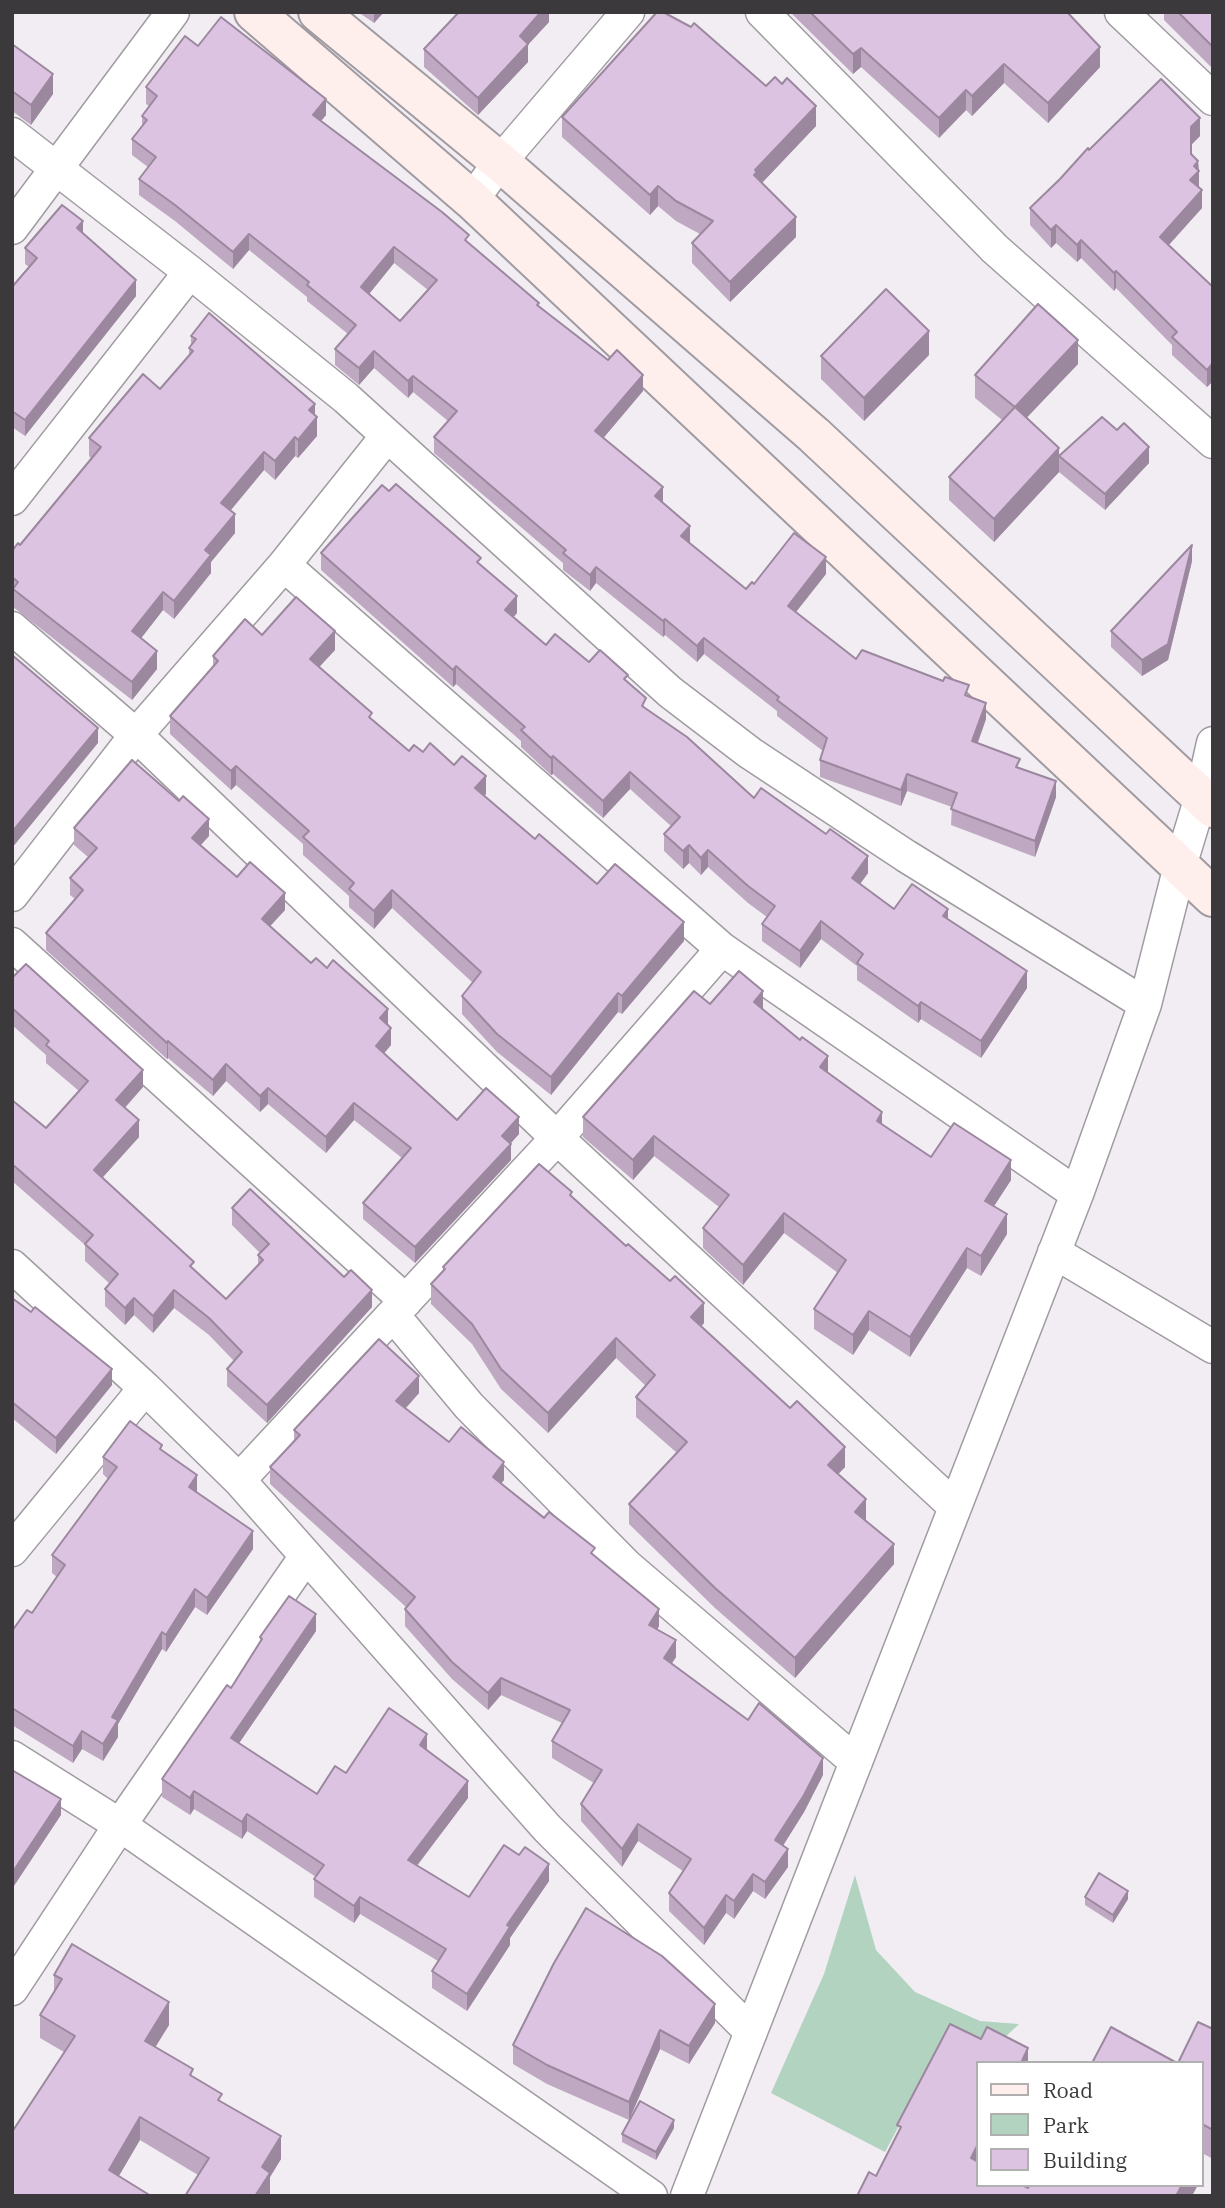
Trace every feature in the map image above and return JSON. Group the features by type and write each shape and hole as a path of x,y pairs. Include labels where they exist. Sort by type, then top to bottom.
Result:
{"main road":[{"path":"254,12 472,200 1213,897"},
{"path":"318,12 500,162 814,435 1207,802"}],"street":[{"path":"12,228 173,12"},
{"path":"472,200 500,162 628,12"},
{"path":"762,12 995,248 1213,442"},
{"path":"1121,12 1213,99"},
{"path":"12,134 190,272 346,398 670,692 750,753 906,856 1145,1004"},
{"path":"12,499 190,272"},
{"path":"12,895 135,735 284,565 387,436"},
{"path":"284,565 722,949 1077,1194"},
{"path":"12,628 135,735 557,1138 955,1507"},
{"path":"687,2196 1077,1194 1145,1004 1180,866 1207,802 1213,743"},
{"path":"239,1480 557,1138 722,949"},
{"path":"14,951 400,1308 469,1406 627,1566 856,1762"},
{"path":"1054,1252 1213,1347"},
{"path":"12,1266 145,1388 239,1480 547,1828 751,2032"},
{"path":"12,1550 145,1388"},
{"path":"12,1989 120,1825 306,1556"},
{"path":"12,1757 120,1825 651,2196"}],"green space":[{"path":"855,1875 876,1950 915,1992 980,2021 1019,2024 980,2061 976,2062 941,2047 885,2152 771,2093 824,1974"}],"building":[{"path":"459,12 541,12 520,36 528,44 478,98 424,49"},
{"path":"657,12 663,12 691,27 694,23 766,86 775,77 782,84 787,78 816,106 755,170 757,172 754,175 796,217 730,282 692,243 713,221 676,201 658,186 650,195 562,117"},
{"path":"810,12 1067,12 1100,47 1048,103 1004,64 972,96 966,90 939,118 861,48 853,54"},
{"path":"1178,12 1213,12 1213,47"},
{"path":"221,17 326,99 313,115 442,212 469,235 465,240 539,303 537,305 608,360 617,350 643,375 595,431 663,487 655,496 690,526 681,536 746,589 752,582 754,584 794,533 826,557 788,606 856,659 862,650 943,681 945,677 969,685 965,695 986,703 972,741 1020,759 1016,767 1056,781 1035,841 951,809 957,793 907,774 901,790 820,760 827,738 777,700 779,697 704,638 697,646 596,567 590,575 563,553 566,550 434,437 457,411 413,376 408,381 374,351 359,368 335,349 356,325 307,285 309,282 249,234 233,252 139,179 156,157 132,139 147,120 142,116 157,96 146,87 185,36 198,46","holes":["394,247 437,280 400,321 361,287"]},
{"path":"12,44 53,74 31,105 12,91"},
{"path":"1161,79 1200,118 1191,127 1191,154 1198,161 1194,166 1199,171 1190,180 1202,190 1160,237 1213,287 1213,363 1207,370 1172,337 1177,332 1116,271 1114,273 1081,240 1077,245 1056,225 1051,230 1030,208"},
{"path":"62,205 83,221 77,228 136,280 25,420 12,411 12,287 37,258 25,248"},
{"path":"886,289 929,331 864,398 821,356"},
{"path":"1038,304 1078,340 1015,407 975,375"},
{"path":"209,313 315,404 309,410 317,417 298,440 295,437 275,461 264,452 221,503 235,514 205,550 211,555 174,601 163,592 132,631 157,651 132,682 13,589 18,582 12,577 12,551 18,543 20,545 101,447 89,438 143,374 160,389 193,351 189,348 196,339 191,336"},
{"path":"1015,407 1059,448 994,519 949,477"},
{"path":"1102,417 1117,430 1124,423 1149,447 1105,494 1059,456"},
{"path":"396,484 481,558 477,562 517,596 505,610 546,645 555,634 589,662 600,650 628,675 624,679 646,698 642,706 687,737 754,798 761,788 826,834 830,829 868,856 852,878 894,909 912,884 948,909 943,916 1027,971 981,1041 921,1002 918,1006 857,963 863,954 821,921 800,951 762,924 775,906 708,850 701,858 689,845 683,851 664,834 680,817 630,772 603,801 553,756 551,758 521,730 525,727 456,666 453,670 321,553 382,485 389,491"},
{"path":"1192,545 1168,644 1142,660 1111,631"},
{"path":"296,597 335,631 310,659 372,713 369,717 409,751 414,745 423,752 430,743 454,765 462,756 486,776 475,788 535,839 539,834 597,884 615,864 684,922 622,996 618,993 551,1077 497,1034 462,996 481,972 392,890 374,911 349,889 354,883 303,837 309,831 236,766 231,771 170,716 218,661 213,656 245,619 262,635"},
{"path":"12,655 98,728 12,832"},
{"path":"132,760 179,801 183,796 209,819 192,838 237,877 250,862 285,893 262,919 311,963 316,958 327,968 333,960 388,1009 380,1018 391,1028 376,1046 457,1120 486,1088 519,1117 502,1136 511,1144 415,1247 363,1203 411,1148 354,1103 326,1137 268,1088 260,1096 226,1064 213,1080 168,1041 167,1043 46,933 83,890 70,878 97,848 74,828"},
{"path":"26,964 143,1070 116,1100 139,1120 94,1170 194,1262 190,1266 226,1299 263,1260 258,1255 269,1244 232,1208 250,1189 344,1277 351,1270 372,1290 267,1405 227,1369 242,1352 209,1318 174,1290 153,1316 134,1298 125,1308 105,1289 118,1274 85,1244 93,1235 12,1164 12,1100 46,1128 88,1081 46,1045 49,1041 12,1008 12,978"},
{"path":"739,971 763,991 754,1002 800,1040 802,1037 828,1056 820,1067 882,1112 877,1121 931,1157 954,1123 1011,1160 985,1201 1007,1214 981,1256 967,1248 910,1337 869,1311 853,1335 814,1309 846,1260 784,1213 743,1265 703,1228 729,1195 654,1136 633,1160 583,1117 694,991 710,1004"},
{"path":"539,1164 572,1192 570,1195 626,1246 628,1244 670,1281 675,1276 704,1303 691,1317 790,1408 797,1401 845,1447 828,1465 866,1499 855,1512 894,1544 795,1658 715,1588 629,1504 687,1442 636,1397 655,1375 616,1338 548,1413 501,1369 472,1324 431,1284 445,1269 443,1267"},
{"path":"12,1298 31,1312 35,1307 112,1369 56,1438 12,1402"},
{"path":"379,1339 419,1376 396,1401 449,1442 461,1427 504,1462 493,1477 544,1518 549,1512 595,1548 591,1553 659,1609 649,1625 676,1640 664,1658 748,1720 759,1703 823,1758 804,1795 775,1840 788,1849 765,1882 753,1874 734,1901 726,1895 704,1928 669,1893 691,1859 638,1824 622,1849 581,1804 602,1770 552,1741 570,1710 501,1678 488,1693 452,1662 405,1609 415,1597 270,1467 300,1435 294,1430"},
{"path":"130,1421 162,1445 160,1449 197,1475 189,1487 253,1531 207,1598 195,1589 166,1635 162,1632 112,1717 118,1720 103,1744 82,1731 73,1746 12,1708 12,1631 27,1610 32,1613 65,1565 52,1555 117,1467 103,1457"},
{"path":"289,1596 316,1614 231,1738 317,1794 335,1766 346,1773 389,1708 427,1734 420,1745 468,1781 408,1860 469,1897 504,1845 519,1855 525,1847 549,1864 507,1925 510,1927 467,1994 432,1971 446,1949 360,1897 354,1906 314,1879 324,1865 247,1814 242,1822 194,1791 190,1798 162,1779 227,1685 231,1688 262,1639 260,1637"},
{"path":"12,1770 61,1799 12,1873"},
{"path":"1099,1873 1128,1891 1113,1915 1085,1897"},
{"path":"586,1908 662,1956 715,2004 689,2046 660,2030 629,2102 547,2065 513,2045 554,1963"},
{"path":"72,1944 169,2002 145,2041 193,2069 190,2075 222,2094 218,2100 281,2136 262,2167 270,2173 255,2196 185,2196 209,2158 140,2117 109,2170 151,2196 12,2196 12,2132 75,2036 40,2015 62,1979 54,1975"},
{"path":"1198,2022 1213,2029 1213,2130 1204,2125 1204,2061 1179,2061"},
{"path":"950,2024 981,2039 987,2027 1028,2048 1022,2061 976,2061 976,2148 971,2158 976,2161 976,2187 1181,2187 1176,2196 857,2196 869,2172 876,2176 901,2127 897,2125"},
{"path":"1111,2027 1173,2061 1093,2061"},
{"path":"640,2101 674,2120 656,2152 622,2134"}]}
